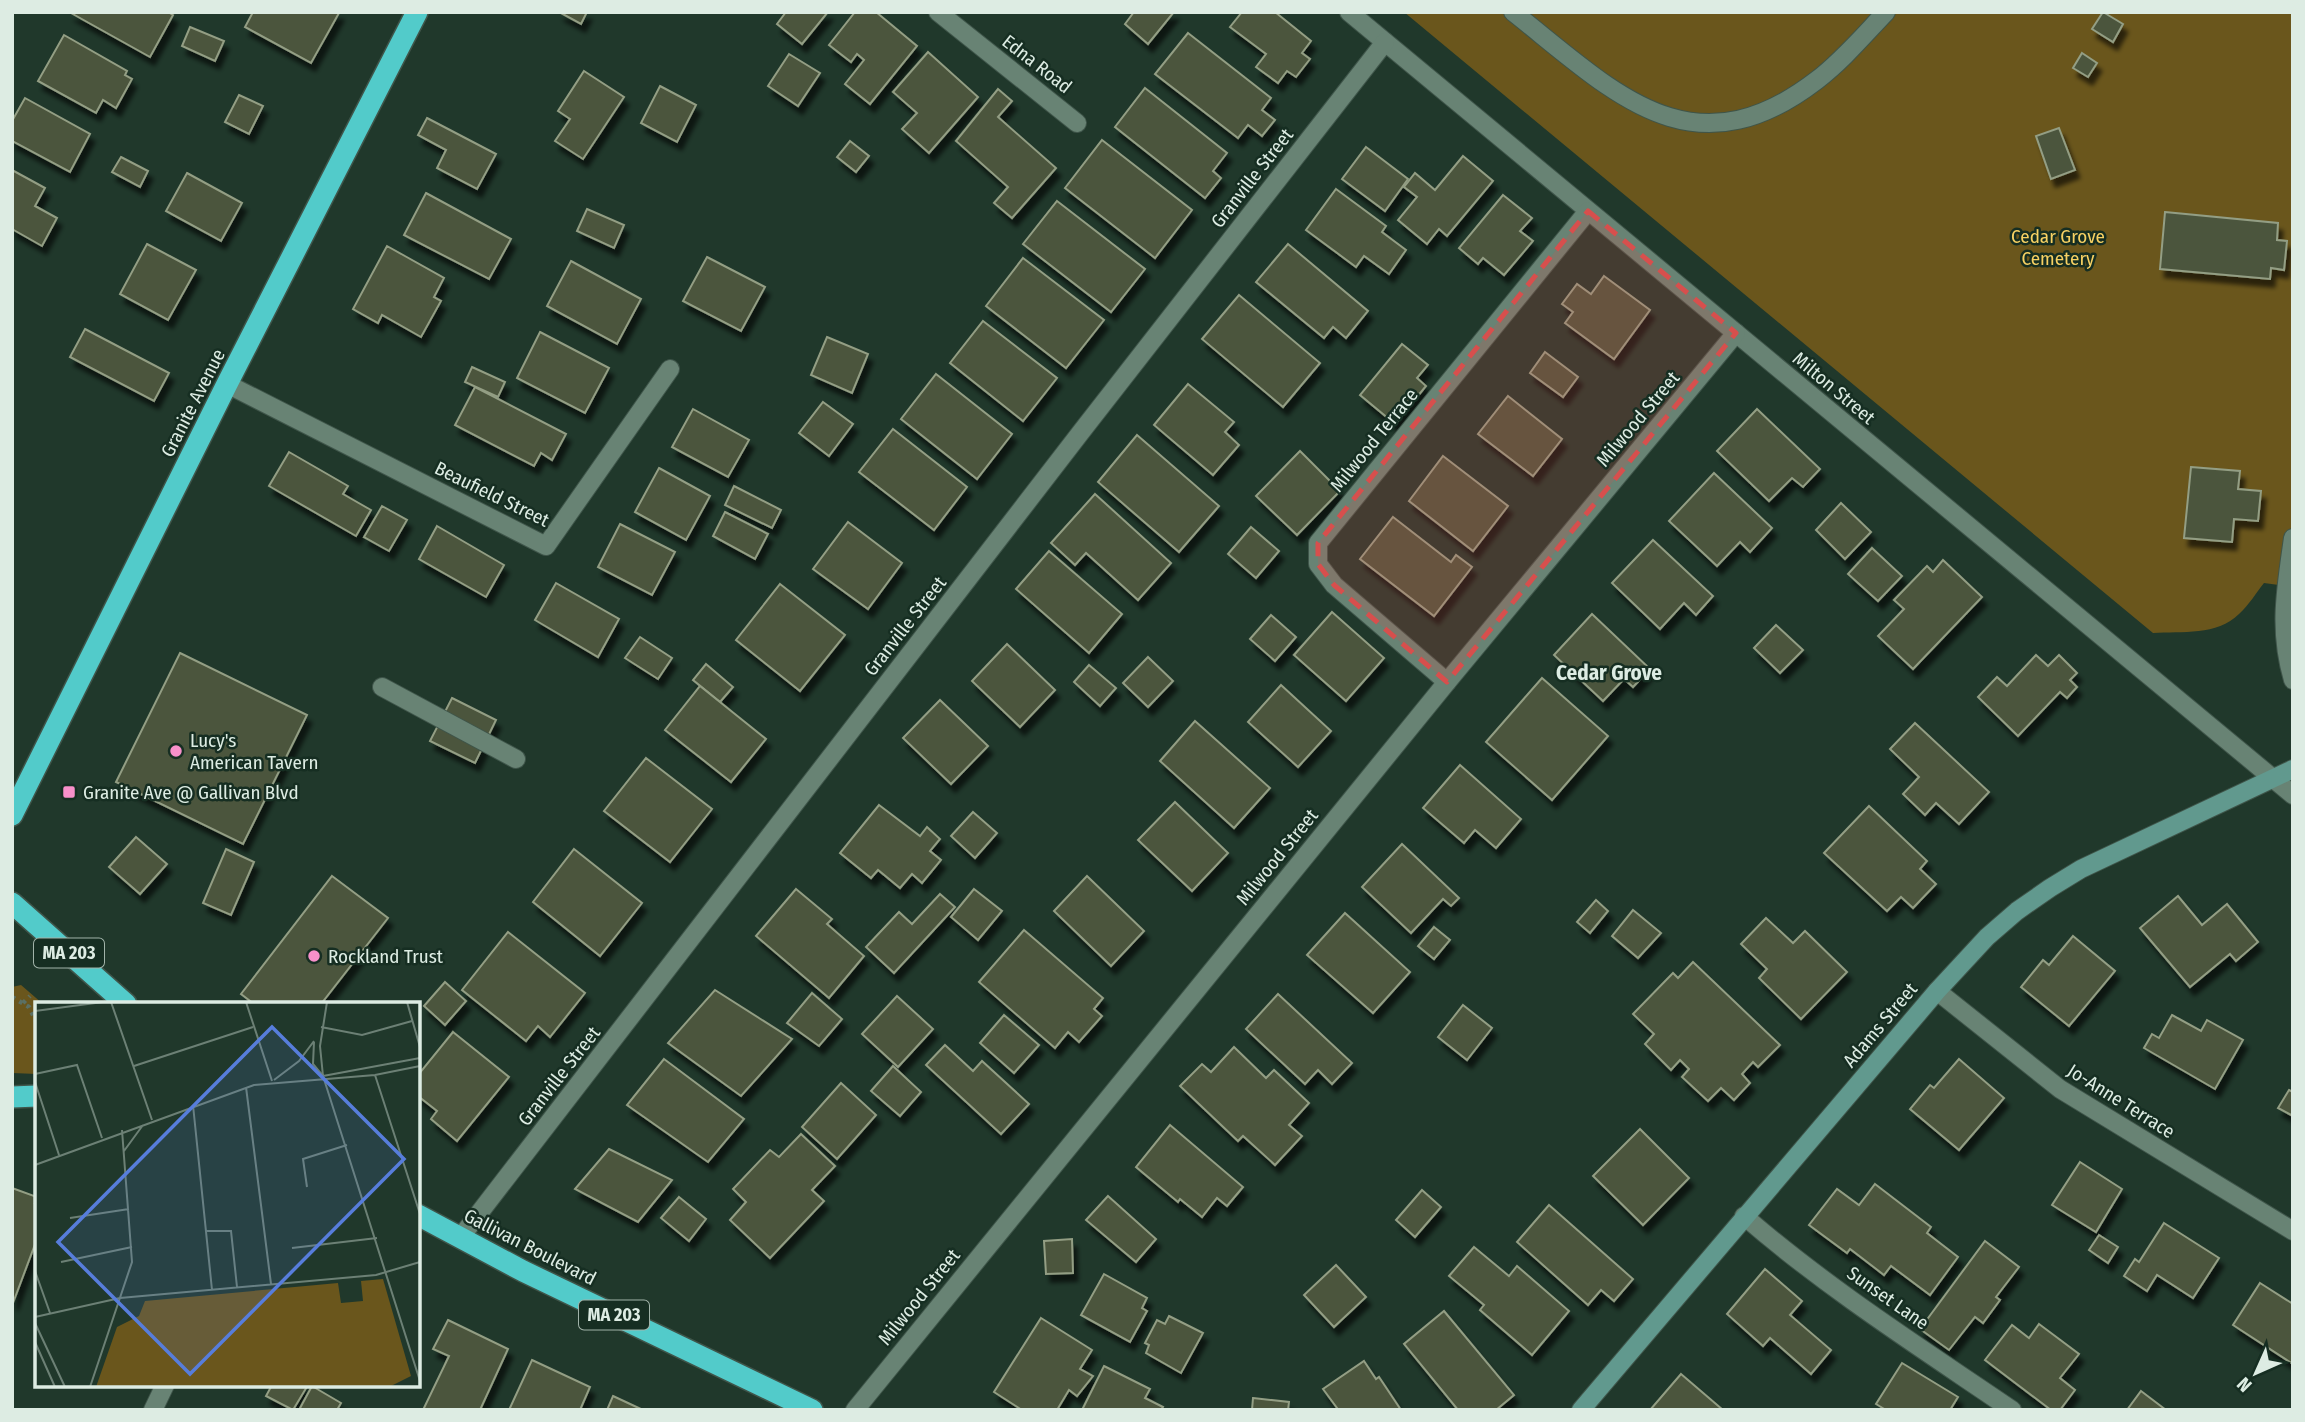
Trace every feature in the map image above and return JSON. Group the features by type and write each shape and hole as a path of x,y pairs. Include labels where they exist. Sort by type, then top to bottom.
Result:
{"highway":[{"name":"Granite Avenue","path":"12,815 227,384 417,12"},
{"name":"MA 203","path":"12,903 124,1002"},
{"path":"12,1097 35,1096"},
{"name":"Gallivan Boulevard","path":"420,1216 523,1271 812,1410"}],"main road":[{"name":"Adams Street","path":"1581,1410 1937,991 1987,937 2017,911 2081,869 2293,769"}],"street":[{"name":"Edna Road","path":"938,12 1077,123"},
{"name":"Milton Street","path":"1349,12 2293,795"},
{"path":"1513,12 1593,76 1634,103 1663,116 1697,123 1739,120 1780,104 1819,79 1886,12"},
{"name":"Granville Street","path":"460,1238 1385,42"},
{"name":"Milwood Terrace","path":"1447,682 1334,584 1318,565 1318,543 1588,211"},
{"name":"Milwood Street","path":"855,1410 1447,682 1736,333"},
{"name":"Beaufield Street","path":"227,384 545,546 670,369"},
{"path":"2293,538 2283,613 2286,657 2293,680"},
{"path":"382,687 516,759"},
{"name":"Jo-Anne Terrace","path":"1937,991 2060,1089 2293,1231"},
{"name":"Sunset Lane","path":"1744,1216 1854,1301 2012,1410"},
{"path":"153,1410 164,1387"}],"path":[{"path":"23,1003 30,996"},
{"path":"12,997 29,1007 35,1019"}],"highlighted area":[{"path":"1588,211 1736,333 1447,682 1334,585 1318,564 1318,543"}],"green space":[{"name":"Cedar Grove Cemetery","path":"1404,12 2293,12 2293,587 2264,583 2243,610 2220,626 2199,631 2153,633"},
{"path":"21,985 41,1002 35,1002 35,1074 12,1073 12,987"}],"building":[{"path":"168,12 173,15 150,57 71,13"},
{"path":"253,12 339,13 311,63 245,27"},
{"path":"559,12 587,12 581,24"},
{"path":"786,12 828,12 802,44 777,24"},
{"path":"855,12 876,12 917,46 870,104 845,84 864,60 857,54 851,62 829,45"},
{"path":"1134,12 1174,12 1148,44 1125,24"},
{"path":"1242,12 1275,12 1311,41 1302,53 1310,59 1296,77 1287,71 1278,83 1256,67 1266,54 1230,27"},
{"path":"2103,12 2123,24 2113,42 2092,29"},
{"path":"190,27 224,41 215,61 182,46"},
{"path":"1188,33 1271,98 1262,110 1275,120 1262,136 1248,125 1238,138 1155,74"},
{"path":"64,35 127,71 125,75 132,79 116,108 103,100 96,113 38,81"},
{"path":"928,52 978,97 929,153 902,129 917,113 893,92"},
{"path":"2082,53 2097,63 2088,77 2073,68"},
{"path":"789,54 820,73 798,106 768,86"},
{"path":"584,71 624,97 583,159 555,141 570,119 558,111"},
{"path":"660,86 696,105 677,142 641,123"},
{"path":"1145,88 1227,153 1213,171 1221,178 1205,198 1115,127"},
{"path":"998,89 1012,101 998,117 1056,168 1012,218 994,203 1008,187 956,141"},
{"path":"239,95 263,106 249,134 225,122"},
{"path":"25,98 90,134 70,172 12,141 12,121"},
{"path":"427,118 496,154 477,189 437,168 446,150 418,135"},
{"path":"2059,128 2075,170 2051,179 2036,136"},
{"path":"1102,140 1192,210 1155,258 1065,188"},
{"path":"850,141 869,156 856,172 837,157"},
{"path":"1366,147 1408,179 1385,211 1342,179"},
{"path":"1463,156 1493,181 1447,236 1439,229 1427,244 1398,220 1417,197 1404,187 1415,173 1435,190"},
{"path":"121,157 148,171 140,187 112,172"},
{"path":"12,170 45,188 35,206 57,218 42,246 12,229"},
{"path":"187,173 242,203 221,241 166,211"},
{"path":"1336,189 1386,226 1382,232 1406,250 1389,274 1364,256 1356,267 1306,230"},
{"path":"426,193 511,239 489,279 404,235"},
{"path":"1503,195 1532,218 1520,231 1533,241 1504,275 1483,258 1478,264 1459,248"},
{"path":"1057,201 1145,269 1111,312 1023,244"},
{"path":"587,209 624,225 614,248 577,231"},
{"path":"2165,212 2278,223 2277,240 2287,241 2284,270 2271,268 2270,279 2160,269"},
{"path":"147,244 196,270 168,320 120,294"},
{"path":"1288,244 1368,311 1346,338 1333,327 1324,338 1256,282"},
{"path":"387,246 444,278 434,297 441,301 421,337 382,315 378,323 353,309"},
{"path":"707,257 765,287 741,331 683,301"},
{"path":"1023,258 1104,320 1066,368 986,306"},
{"path":"571,261 641,299 617,344 547,306"},
{"path":"1604,276 1650,310 1614,359 1565,323 1573,312 1562,304 1577,284 1591,294"},
{"path":"1239,295 1320,363 1283,407 1202,339"},
{"path":"983,321 1057,378 1023,421 950,363"},
{"path":"85,329 169,373 154,401 70,357"},
{"path":"540,332 609,368 585,413 517,378"},
{"path":"827,337 868,354 852,393 811,375"},
{"path":"1402,344 1428,365 1417,378 1426,386 1395,424 1360,395"},
{"path":"1545,352 1578,377 1563,397 1530,373"},
{"path":"472,367 505,382 498,397 465,382"},
{"path":"936,374 1012,434 977,479 901,419"},
{"path":"1188,384 1234,422 1225,432 1239,445 1213,475 1154,425"},
{"path":"475,387 566,434 552,460 541,453 534,466 455,425"},
{"path":"1508,396 1562,439 1533,476 1478,434"},
{"path":"823,402 853,424 829,456 799,433"},
{"path":"693,409 749,440 728,477 672,447"},
{"path":"1757,409 1820,469 1803,487 1792,478 1769,501 1717,451"},
{"path":"893,429 967,487 934,530 859,472"},
{"path":"1137,435 1219,506 1179,552 1098,482"},
{"path":"1300,451 1340,491 1297,535 1256,496"},
{"path":"289,452 348,486 343,494 371,510 356,536 269,486"},
{"path":"1443,456 1508,506 1473,551 1409,501"},
{"path":"2191,467 2240,471 2238,489 2261,491 2258,521 2234,519 2232,542 2184,538"},
{"path":"659,468 710,496 686,540 635,512"},
{"path":"1714,473 1772,528 1750,552 1740,542 1717,566 1669,521"},
{"path":"734,486 781,510 772,528 725,505"},
{"path":"1095,494 1171,563 1138,600 1086,553 1075,565 1051,543"},
{"path":"1841,503 1871,532 1845,559 1816,530"},
{"path":"382,506 407,520 389,551 364,537"},
{"path":"725,512 768,534 755,559 713,536"},
{"path":"1393,517 1451,562 1456,555 1472,567 1434,616 1360,559"},
{"path":"848,522 902,563 868,609 813,569"},
{"path":"620,524 675,552 652,595 598,567"},
{"path":"437,526 504,565 486,597 419,559"},
{"path":"1251,527 1279,551 1256,578 1228,554"},
{"path":"1653,540 1713,596 1696,615 1684,603 1660,629 1612,583"},
{"path":"1872,548 1902,576 1878,601 1848,574"},
{"path":"1049,551 1122,614 1089,653 1016,589"},
{"path":"1943,560 1982,597 1913,669 1878,636 1904,609 1894,600 1927,566 1933,572"},
{"path":"556,583 619,619 598,657 535,620"},
{"path":"780,584 845,635 800,691 736,640"},
{"path":"1332,612 1384,658 1346,701 1294,655"},
{"path":"1592,614 1650,669 1633,687 1624,679 1603,701 1554,655"},
{"path":"1271,615 1296,637 1275,661 1250,639"},
{"path":"1776,625 1803,650 1780,673 1754,648"},
{"path":"640,637 672,658 658,679 625,658"},
{"path":"1007,644 1055,690 1020,727 972,681"},
{"path":"180,653 307,715 243,844 116,782"},
{"path":"2036,655 2048,666 2059,655 2077,673 2070,680 2077,687 2067,698 2060,692 2018,736 1978,697 1997,677 2007,686"},
{"path":"1148,657 1173,681 1148,707 1123,683"},
{"path":"706,664 733,687 720,702 693,680"},
{"path":"1089,665 1116,688 1100,706 1074,682"},
{"path":"1542,678 1608,736 1552,800 1486,742"},
{"path":"1281,685 1331,731 1298,767 1248,722"},
{"path":"700,686 766,739 731,782 665,730"},
{"path":"452,698 496,720 475,763 430,741"},
{"path":"940,700 988,746 951,784 903,738"},
{"path":"1195,721 1270,788 1234,828 1160,761"},
{"path":"1915,723 1989,792 1959,824 1936,803 1925,815 1903,794 1919,777 1890,749"},
{"path":"646,758 712,809 670,862 604,811"},
{"path":"1460,765 1521,819 1496,848 1475,830 1464,843 1423,808"},
{"path":"1175,802 1228,853 1192,891 1138,840"},
{"path":"879,805 920,836 927,827 940,839 930,851 941,860 922,883 912,874 900,888 878,870 871,878 840,853"},
{"path":"1869,806 1927,861 1920,869 1936,884 1913,908 1901,897 1887,911 1824,853"},
{"path":"973,812 997,833 975,858 951,836"},
{"path":"136,837 167,864 140,894 109,867"},
{"path":"1402,844 1459,898 1451,906 1443,899 1411,933 1362,887"},
{"path":"226,849 254,862 231,915 203,903"},
{"path":"574,849 642,903 600,956 533,902"},
{"name":"Rockland Trust","path":"332,876 388,918 323,1002 251,1002 241,994"},
{"path":"1087,876 1144,931 1111,966 1054,911"},
{"path":"796,889 832,919 827,924 864,956 829,998 756,936"},
{"path":"974,889 1002,911 978,940 951,917"},
{"path":"940,894 955,907 894,973 866,947 899,912 912,924"},
{"path":"2178,896 2202,925 2227,904 2258,942 2236,961 2230,954 2190,987 2140,928"},
{"path":"1596,900 1608,911 1590,933 1577,922"},
{"path":"1633,910 1661,933 1638,958 1612,936"},
{"path":"1345,913 1410,972 1373,1013 1307,955"},
{"path":"1766,918 1793,943 1805,931 1847,972 1801,1019 1759,978 1767,969 1741,944"},
{"path":"1434,927 1450,940 1434,959 1418,946"},
{"path":"1024,930 1103,998 1094,1009 1102,1016 1079,1042 1068,1032 1055,1048 979,982"},
{"path":"508,932 585,993 550,1037 538,1026 526,1041 462,990"},
{"path":"2073,936 2115,971 2069,1026 2021,987 2043,960 2049,965"},
{"path":"1693,962 1780,1045 1758,1067 1753,1062 1742,1074 1750,1083 1734,1100 1721,1088 1708,1101 1682,1077 1689,1069 1680,1060 1671,1070 1645,1044 1654,1034 1633,1014 1673,973 1678,978"},
{"path":"445,982 466,1001 445,1025 424,1006"},
{"path":"715,990 792,1039 741,1096 668,1043"},
{"path":"812,993 842,1019 819,1046 787,1023"},
{"path":"1278,994 1352,1063 1332,1084 1318,1070 1305,1084 1246,1029"},
{"path":"897,996 933,1029 898,1067 862,1034"},
{"path":"1463,1005 1492,1028 1467,1060 1438,1037"},
{"path":"1004,1015 1039,1045 1014,1073 980,1043"},
{"path":"2172,1015 2201,1031 2207,1020 2243,1040 2215,1089 2144,1048 2152,1034 2159,1038"},
{"path":"453,1032 509,1077 457,1141 431,1119 437,1111 420,1098 420,1073"},
{"path":"945,1045 973,1071 982,1061 1029,1104 1001,1134 926,1065"},
{"path":"1234,1047 1266,1078 1274,1070 1309,1103 1289,1125 1302,1136 1275,1165 1243,1136 1238,1141 1180,1086 1202,1064 1211,1072"},
{"path":"664,1059 744,1119 708,1162 627,1105"},
{"path":"1959,1059 2004,1098 1959,1150 1910,1109 1930,1085 1934,1088"},
{"path":"893,1066 921,1092 900,1116 871,1091"},
{"path":"841,1083 876,1115 837,1159 802,1127"},
{"path":"2289,1090 2293,1092 2293,1116 2278,1108"},
{"path":"1170,1125 1243,1187 1227,1206 1217,1198 1202,1217 1180,1199 1178,1202 1136,1167"},
{"path":"1640,1129 1689,1178 1643,1225 1593,1176"},
{"path":"801,1134 835,1166 812,1190 824,1201 770,1258 730,1220 746,1202 733,1189 770,1150 779,1157"},
{"path":"609,1149 672,1180 638,1222 575,1189"},
{"path":"2080,1162 2122,1189 2096,1232 2052,1205"},
{"path":"1875,1184 1931,1227 1927,1233 1958,1257 1930,1295 1891,1266 1884,1275 1850,1249 1847,1253 1809,1225 1837,1189 1859,1205"},
{"path":"12,1188 35,1196 35,1244 13,1303"},
{"path":"1422,1190 1441,1207 1415,1237 1396,1220"},
{"path":"1108,1196 1156,1239 1136,1262 1086,1220"},
{"path":"679,1197 706,1219 689,1241 661,1218"},
{"path":"1549,1205 1633,1279 1614,1301 1601,1290 1588,1305 1517,1242"},
{"path":"2164,1223 2219,1258 2193,1298 2157,1275 2147,1291 2124,1276 2135,1259 2139,1262"},
{"path":"2099,1235 2118,1247 2108,1263 2089,1250"},
{"path":"1072,1239 1073,1273 1046,1274 1044,1241"},
{"path":"1985,1241 2019,1267 1996,1297 2000,1300 1983,1323 1975,1317 1949,1350 1920,1329"},
{"path":"1474,1247 1509,1276 1517,1266 1569,1311 1532,1355 1480,1310 1484,1305 1449,1276"},
{"path":"1336,1265 1366,1297 1334,1327 1304,1295"},
{"path":"1765,1269 1802,1301 1790,1315 1831,1350 1811,1374 1770,1338 1763,1346 1727,1314"},
{"path":"1104,1274 1147,1298 1142,1308 1147,1311 1130,1342 1081,1315"},
{"path":"2260,1283 2293,1304 2293,1364 2233,1325"},
{"path":"1444,1311 1514,1395 1496,1410 1458,1410 1404,1344"},
{"path":"1169,1316 1203,1333 1181,1373 1146,1353 1149,1345 1145,1343 1157,1320 1165,1324"},
{"path":"1041,1318 1092,1350 1080,1369 1093,1376 1077,1396 1069,1390 1057,1410 1022,1410 994,1392"},
{"path":"448,1320 508,1349 480,1410 423,1410 449,1356 433,1349"},
{"path":"2039,1324 2079,1354 2060,1378 2075,1390 2060,1410 2051,1410 1985,1360 2012,1325 2029,1338"},
{"path":"532,1360 590,1387 580,1410 509,1410"},
{"path":"1364,1361 1376,1379 1379,1377 1401,1410 1334,1410 1337,1408 1323,1389"},
{"path":"1902,1363 1958,1397 1950,1410 1886,1410 1876,1404"},
{"path":"1104,1366 1150,1389 1145,1398 1163,1407 1161,1410 1082,1410"},
{"path":"1681,1374 1723,1410 1650,1410"},
{"path":"271,1387 307,1387 293,1410 266,1396"},
{"path":"311,1387 341,1403 337,1410 299,1410"},
{"path":"2141,1391 2166,1410 2127,1410"},
{"path":"613,1396 643,1410 607,1410"},
{"path":"1253,1398 1289,1402 1288,1410 1252,1410"}],"place":[{"name":"Lucy's American Tavern","path":"176,751"},
{"name":"Granite Ave @ Gallivan Blvd","path":"69,792"},
{"name":"Rockland Trust","path":"314,956"}],"district":[{"name":"Cedar Grove","path":"1609,673"}]}
